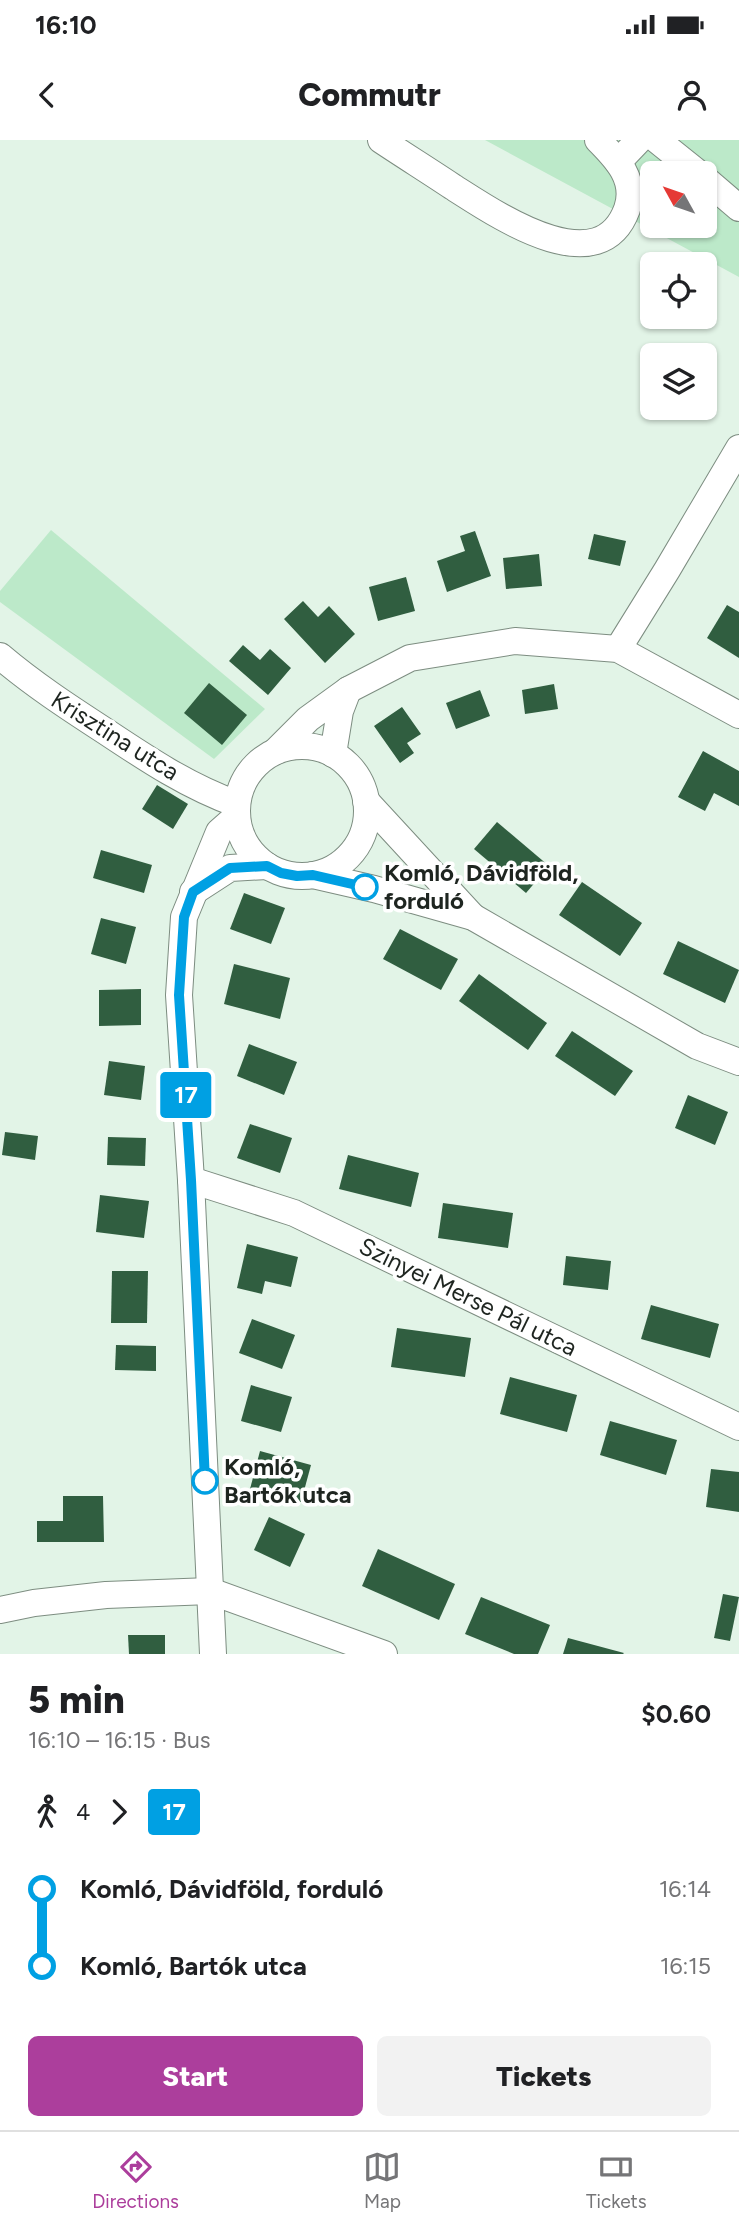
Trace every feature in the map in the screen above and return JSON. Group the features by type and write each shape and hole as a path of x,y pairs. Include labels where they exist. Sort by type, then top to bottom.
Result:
{"street":[{"path":"381,140 507,220 550,240 584,244 603,240 622,223 629,203 628,177 598,140"},
{"path":"618,162 639,140"},
{"path":"657,140 683,161"},
{"path":"718,190 739,208"},
{"path":"618,649 739,448"},
{"path":"739,715 618,649 515,641 410,658 348,690 307,719 276,751 257,764 243,782 237,810 242,836 251,853 267,866 281,873 313,875 473,917 698,1046 739,1062"},
{"name":"Krisztina utca","path":"0,656 30,682 143,757 237,810"},
{"path":"333,754 340,711 348,690"},
{"path":"276,751 295,746 314,747 333,754 349,766 360,782 366,801 366,815 358,843 339,864 313,875"},
{"path":"366,801 473,917"},
{"path":"213,1654 191,1180 179,995 184,917 219,832 237,810"},
{"path":"193,892 230,868 267,866"},
{"name":"Szinyei Merse Pál utca","path":"191,1180 294,1213 739,1427"},
{"path":"0,1610 34,1603 106,1595 211,1591 384,1654"}],"green space":[{"path":"485,140 739,140 739,277 717,265 717,252 693,252 667,238 718,238 718,161 640,161 640,224"},
{"path":"51,530 265,709 214,759 0,602 0,591"}],"building":[{"path":"475,531 491,576 447,592 437,561 465,551 460,536"},
{"path":"594,534 626,541 620,566 588,559"},
{"path":"539,554 542,586 506,589 503,558"},
{"path":"406,577 415,611 378,621 369,587"},
{"path":"303,601 318,617 329,606 355,634 325,663 284,619"},
{"path":"727,605 739,612 739,658 707,638"},
{"path":"243,645 260,660 270,649 291,668 268,695 229,661"},
{"path":"209,683 247,715 222,745 184,713"},
{"path":"554,684 558,709 525,714 522,690"},
{"path":"480,690 490,716 456,729 446,703"},
{"path":"402,707 421,734 407,743 414,753 400,763 374,726"},
{"path":"703,751 739,771 739,806 714,793 705,811 678,797"},
{"path":"157,785 188,804 173,829 142,809"},
{"path":"497,822 549,866 526,893 474,849"},
{"path":"101,850 152,865 144,893 93,878"},
{"path":"582,882 642,923 620,956 559,915"},
{"path":"244,893 285,908 271,944 230,929"},
{"path":"101,918 136,927 126,964 91,954"},
{"path":"400,929 458,959 441,990 383,959"},
{"path":"678,941 739,970 725,1003 663,974"},
{"path":"234,964 290,978 280,1019 224,1004"},
{"path":"479,974 547,1023 528,1050 459,1001"},
{"path":"141,989 141,1025 99,1026 99,990"},
{"path":"572,1031 633,1071 615,1096 555,1056"},
{"path":"249,1044 297,1062 284,1095 237,1076"},
{"path":"109,1061 145,1066 141,1100 104,1095"},
{"path":"688,1095 728,1112 715,1145 675,1128"},
{"path":"250,1124 292,1138 280,1173 237,1158"},
{"path":"5,1132 38,1136 35,1160 2,1155"},
{"path":"108,1137 146,1138 145,1166 107,1165"},
{"path":"348,1155 419,1173 411,1207 339,1189"},
{"path":"100,1195 149,1201 144,1238 96,1232"},
{"path":"443,1203 513,1213 508,1248 438,1238"},
{"path":"247,1244 298,1257 291,1287 265,1281 262,1294 237,1288"},
{"path":"566,1256 611,1261 608,1290 563,1285"},
{"path":"112,1271 148,1271 147,1323 111,1323"},
{"path":"651,1305 719,1324 710,1358 641,1339"},
{"path":"252,1319 295,1335 282,1369 239,1353"},
{"path":"397,1328 471,1338 465,1377 391,1367"},
{"path":"116,1345 156,1346 156,1371 115,1370"},
{"path":"510,1377 577,1395 567,1432 500,1414"},
{"path":"251,1385 292,1397 281,1432 241,1421"},
{"path":"610,1421 677,1440 666,1475 600,1455"},
{"path":"260,1451 311,1465 301,1502 250,1489"},
{"path":"711,1469 739,1472 739,1512 706,1507"},
{"path":"63,1496 103,1496 104,1542 37,1542 37,1521 63,1521"},
{"path":"269,1517 305,1534 290,1567 254,1550"},
{"path":"378,1549 455,1584 439,1620 362,1586"},
{"path":"723,1594 739,1597 730,1641 714,1638"},
{"path":"481,1597 550,1625 538,1654 514,1654 465,1634"},
{"path":"128,1635 165,1635 165,1654 129,1654"},
{"path":"568,1638 624,1653 563,1654"}],"bus line":[{"name":"17","path":"205,1481 179,995 184,917 193,892 230,868 267,866 281,873 313,875 365,887"}],"place":[{"name":"Komló, Dávidföld, forduló","path":"365,887"},
{"name":"Komló, Bartók utca","path":"205,1481"}]}
